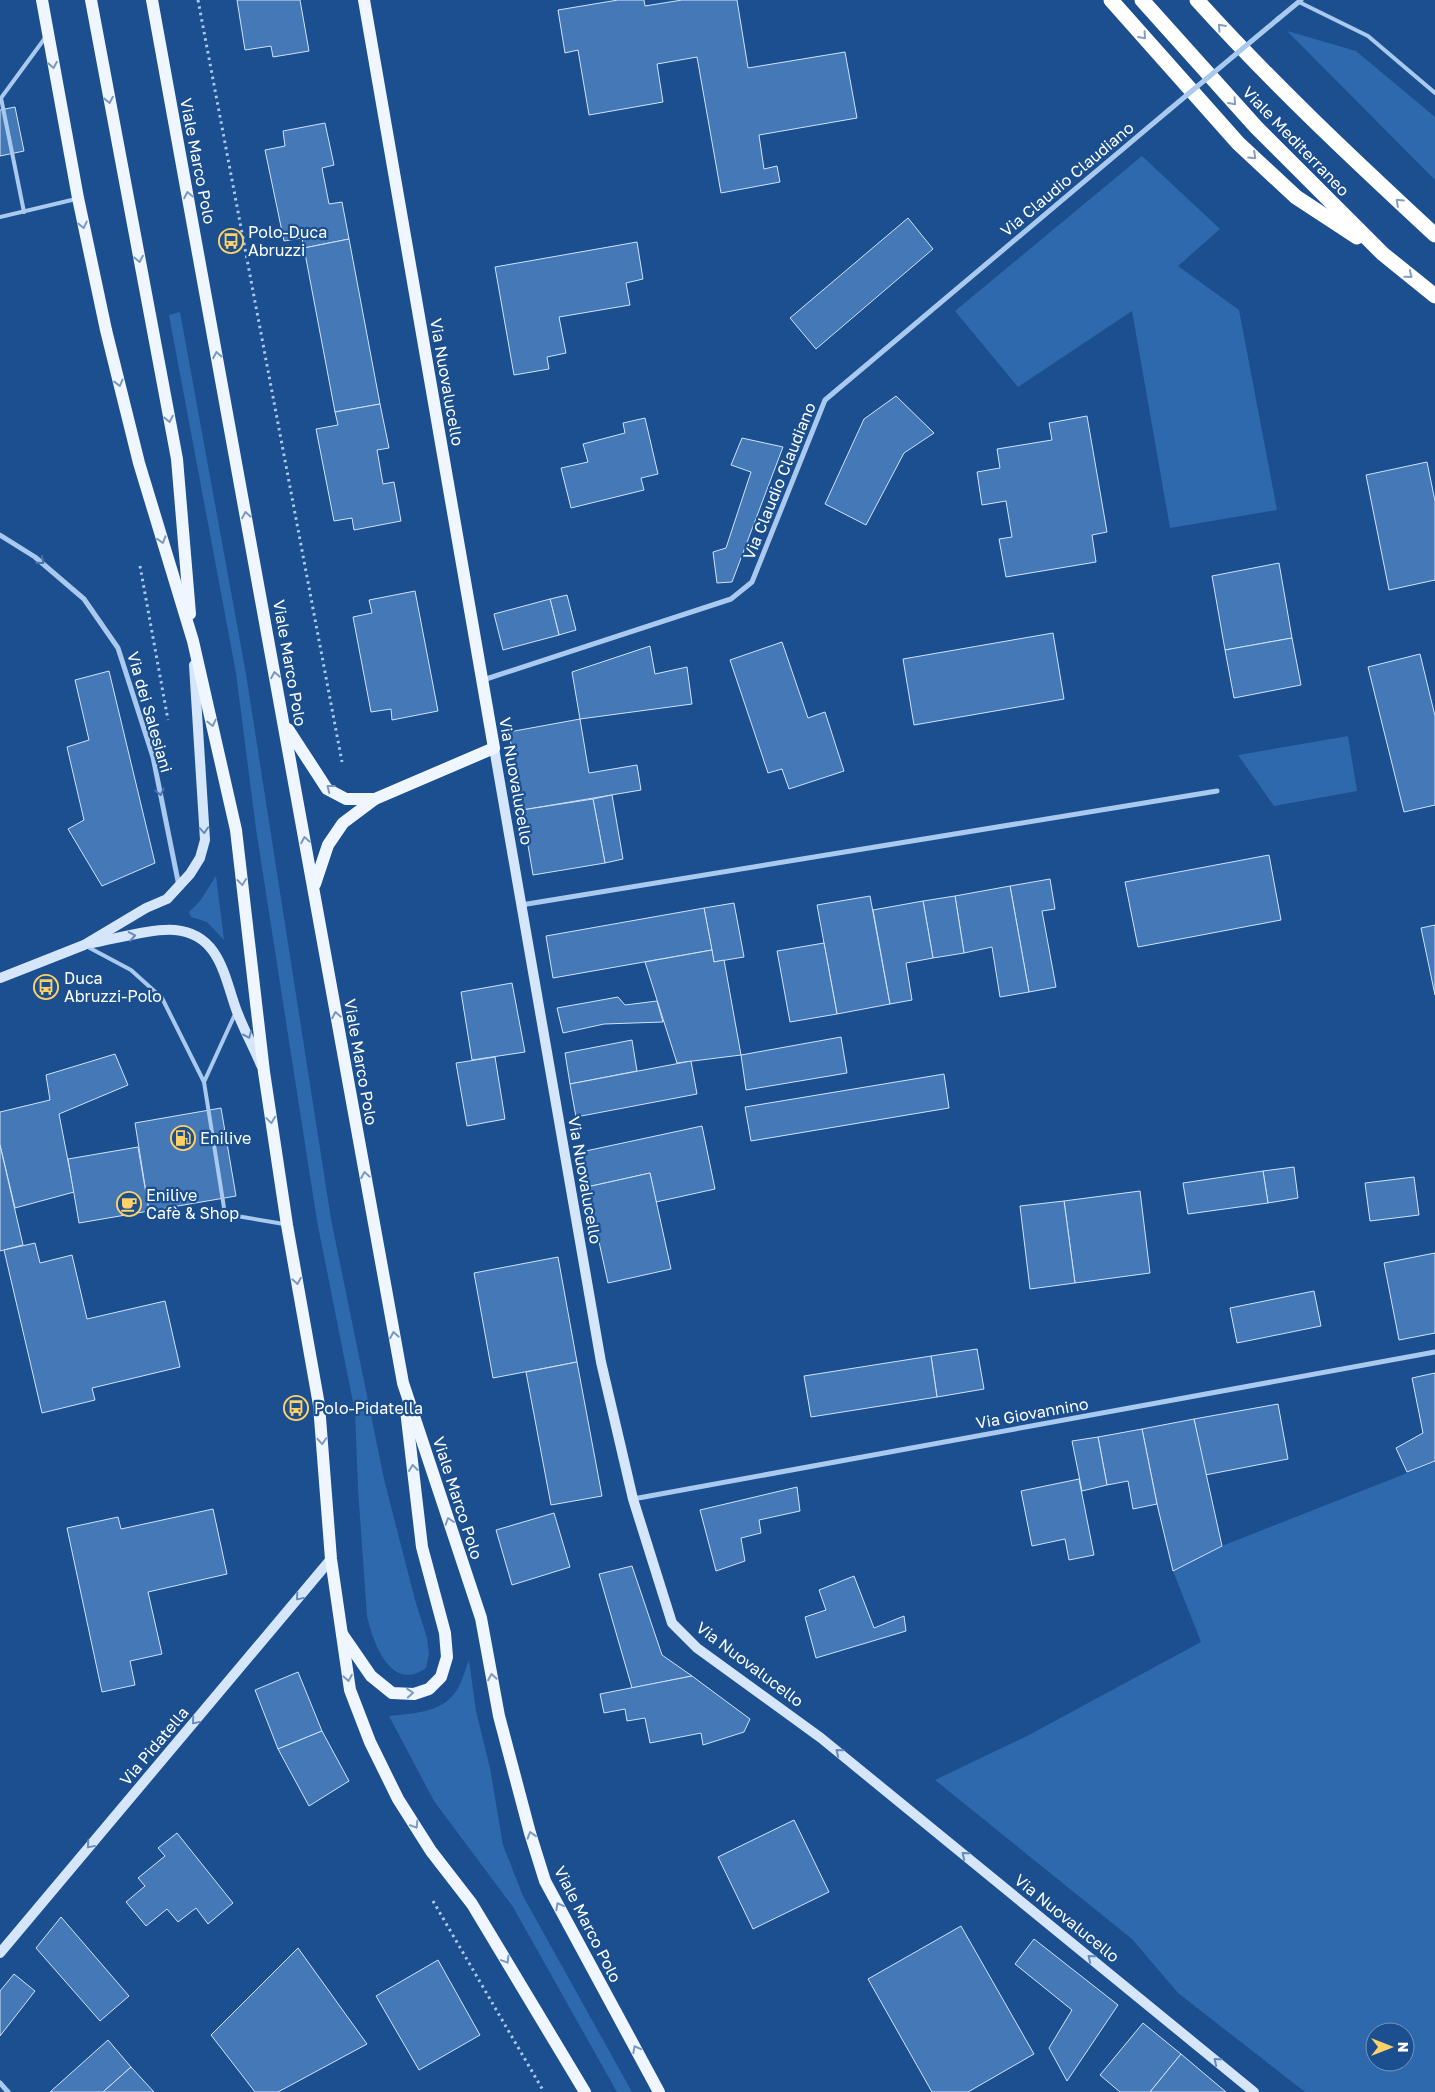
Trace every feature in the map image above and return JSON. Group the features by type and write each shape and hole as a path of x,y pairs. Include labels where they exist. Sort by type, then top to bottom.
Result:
{"highway":[{"path":"1111,0 1238,143 1296,197 1383,254"},
{"name":"Viale Mediterraneo","path":"1142,0 1256,127 1383,254 1435,296"},
{"name":"Viale Mediterraneo","path":"1196,0 1243,51 1316,124 1435,235"}],"main road":[{"path":"42,0 78,198 106,330 139,463 193,641 236,830 264,1072 287,1225 319,1405 331,1559 350,1690 370,1742 398,1799 431,1851 472,1904 585,2092"},
{"path":"0,978 84,945 146,908 167,899 179,887 200,858 205,840 193,641 176,459 91,0"},
{"name":"Viale Marco Polo","path":"152,0 403,1383 481,1618 499,1716 530,1833 545,1881 659,2092"},
{"name":"Via Nuovalucello","path":"364,0 601,1362 633,1499 672,1623 697,1648 821,1738 1254,2092"},
{"path":"284,723 327,789 346,798 375,799"},
{"path":"314,888 328,845 344,823 375,799 494,748"},
{"path":"84,945 174,930 193,934 217,956 236,1010 264,1072"},
{"path":"340,1630 370,1676 392,1693 414,1694 429,1689 441,1678 447,1658 445,1633 422,1546 403,1383"},
{"name":"Via Pidatella","path":"0,1952 331,1559"}],"street":[{"name":"Via Claudio Claudiano","path":"483,680 731,599 752,582 825,400 1300,1"},
{"name":"Via dei Salesiani","path":"0,535 35,557 84,599 118,648 153,757 179,887"},
{"path":"521,905 1217,791"},
{"name":"Via Giovannino","path":"633,1499 1435,1352"},
{"path":"0,2083 8,2092"}],"lane":[{"path":"1300,1 1368,36 1435,93"},
{"path":"24,212 1,98 48,34"},
{"path":"0,218 78,198"},
{"path":"84,945 131,970 162,998 204,1082 225,1214 287,1225"},
{"path":"204,1082 236,1010"}],"path":[{"path":"198,0 344,770"}],"shaded area":[{"path":"1287,31 1356,51 1435,117 1435,180"},
{"path":"1142,156 1220,229 1178,266 1239,310 1277,510 1170,528 1132,311 1018,387 955,311"},
{"path":"180,312 246,674 331,1219 384,1479 415,1600 427,1638 429,1654 426,1668 414,1674 403,1674 394,1670 386,1662 374,1639 367,1616 358,1489 355,1412 317,1221 256,829 236,673 169,315"},
{"path":"1348,736 1357,791 1274,806 1238,755"},
{"path":"216,876 224,940 207,922 191,917 189,912 200,901"},
{"path":"1435,1462 1435,2092 1305,2092 1178,1993 1132,1939 935,1780 1027,1736 1201,1642 1173,1571 1222,1546"},
{"path":"469,1660 476,1711 490,1768 503,1845 523,1896 632,2092 617,2092 513,1907 434,1801 389,1716 429,1710 446,1702 459,1686"}],"building":[{"path":"237,0 300,0 309,51 273,57 271,46 245,50"},
{"path":"618,0 644,0 645,6 682,0 737,0 748,68 845,52 857,118 759,135 764,169 777,166 780,182 721,193 697,57 657,64 663,102 589,115 578,50 565,53 558,10"},
{"path":"15,107 24,151 0,156 0,110"},
{"path":"325,123 334,165 322,168 329,204 342,202 349,239 304,248 302,238 284,241 265,150 285,146 283,131"},
{"path":"908,218 933,249 816,349 790,318"},
{"path":"349,239 380,404 335,412 304,248"},
{"path":"637,242 643,279 626,283 630,305 559,317 566,353 547,357 549,369 514,375 495,267"},
{"path":"896,396 934,433 904,453 866,525 825,504 864,419"},
{"path":"380,404 389,448 377,450 383,484 394,482 401,521 354,530 352,518 334,521 316,429 338,425 335,412"},
{"path":"1087,416 1107,532 1092,535 1096,562 1006,577 999,539 1012,537 1006,501 982,505 977,472 1000,468 997,449 1052,440 1049,423"},
{"path":"645,418 658,474 641,478 644,490 571,508 561,468 588,462 583,444 625,433 623,423"},
{"path":"742,438 783,447 732,582 717,583 713,552 726,548 751,472 731,465"},
{"path":"1427,462 1435,501 1435,580 1389,590 1366,475"},
{"path":"1279,563 1292,638 1225,650 1212,576"},
{"path":"415,591 438,711 392,720 391,709 371,712 353,617 372,613 369,600"},
{"path":"567,595 576,630 559,635 550,599"},
{"path":"550,599 559,635 503,650 494,614"},
{"path":"1053,633 1064,699 914,725 903,659"},
{"path":"1292,638 1301,685 1234,698 1225,650"},
{"path":"782,642 808,718 825,712 844,771 789,789 782,769 768,773 730,660"},
{"path":"650,646 655,674 687,667 692,704 580,719 572,672"},
{"path":"1420,654 1435,716 1435,805 1404,812 1368,667"},
{"path":"109,671 155,863 102,886 68,829 84,820 67,747 89,740 75,680"},
{"path":"580,719 589,773 637,765 641,790 522,810 509,732"},
{"path":"612,795 623,859 605,863 593,799"},
{"path":"593,799 605,863 533,875 522,810"},
{"path":"1269,855 1281,920 1138,947 1125,882"},
{"path":"1050,879 1055,909 1042,911 1056,987 1029,992 1010,886"},
{"path":"1010,886 1029,992 1000,997 992,947 964,953 955,896"},
{"path":"870,896 890,1004 837,1014 817,905"},
{"path":"955,896 964,953 933,958 923,901"},
{"path":"923,901 933,958 906,963 912,1000 890,1004 873,910"},
{"path":"734,903 744,957 714,962 704,908"},
{"path":"704,908 712,950 553,978 546,936"},
{"path":"1435,925 1435,995 1421,928"},
{"path":"824,943 837,1014 790,1022 777,951"},
{"path":"712,950 714,962 724,960 741,1055 677,1063 645,962"},
{"path":"512,983 525,1052 472,1060 461,992"},
{"path":"618,997 625,1005 657,1001 663,1022 604,1024 563,1033 557,1008"},
{"path":"841,1037 847,1073 746,1090 741,1055"},
{"path":"632,1040 637,1071 570,1084 565,1053"},
{"path":"115,1054 128,1085 59,1114 74,1192 15,1208 0,1145 0,1112 50,1100 46,1075"},
{"path":"495,1057 505,1119 467,1126 456,1063"},
{"path":"691,1061 697,1094 576,1117 570,1084"},
{"path":"944,1074 949,1108 751,1141 745,1107"},
{"path":"221,1108 236,1196 149,1211 135,1123"},
{"path":"702,1126 715,1189 656,1202 650,1173 587,1187 581,1152"},
{"path":"0,1145 23,1245 0,1251"},
{"path":"138,1147 149,1211 79,1223 68,1159"},
{"path":"1294,1167 1298,1198 1268,1203 1263,1171"},
{"path":"1263,1171 1268,1203 1188,1214 1183,1183"},
{"path":"650,1173 671,1269 608,1283 587,1187"},
{"path":"1414,1177 1419,1215 1370,1221 1365,1183"},
{"path":"1140,1191 1150,1273 1075,1283 1064,1201"},
{"path":"1064,1201 1075,1283 1030,1289 1020,1206"},
{"path":"35,1243 40,1263 72,1255 87,1319 165,1301 180,1367 92,1388 95,1400 42,1413 4,1250"},
{"path":"1435,1253 1435,1333 1399,1340 1384,1263"},
{"path":"558,1257 577,1362 493,1378 474,1273"},
{"path":"1314,1291 1321,1326 1237,1343 1230,1308"},
{"path":"977,1349 984,1389 937,1397 931,1356"},
{"path":"931,1356 937,1397 811,1417 804,1376"},
{"path":"577,1362 602,1496 551,1505 526,1372"},
{"path":"1435,1373 1435,1461 1407,1472 1396,1448 1423,1433 1412,1378"},
{"path":"1278,1404 1288,1459 1205,1475 1194,1419"},
{"path":"1194,1419 1222,1546 1173,1571 1142,1429"},
{"path":"1142,1429 1157,1504 1133,1509 1128,1481 1107,1485 1098,1437"},
{"path":"1098,1437 1107,1485 1082,1491 1072,1441"},
{"path":"1079,1479 1094,1555 1069,1560 1065,1539 1032,1546 1021,1491"},
{"path":"797,1487 800,1511 759,1520 761,1533 741,1538 745,1561 716,1571 700,1510"},
{"path":"213,1509 227,1574 148,1592 162,1654 130,1661 135,1685 102,1692 67,1528 118,1517 121,1529"},
{"path":"554,1513 570,1567 512,1585 496,1530"},
{"path":"632,1566 662,1655 692,1676 632,1688 599,1574"},
{"path":"854,1576 874,1628 904,1616 906,1631 816,1658 805,1617 826,1610 819,1590"},
{"path":"298,1672 322,1731 278,1749 255,1690"},
{"path":"692,1676 750,1719 744,1732 703,1745 701,1733 650,1743 645,1718 627,1721 625,1709 604,1713 600,1694"},
{"path":"322,1731 349,1781 309,1806 278,1749"},
{"path":"794,1820 829,1892 753,1929 718,1857"},
{"path":"177,1833 233,1903 208,1924 196,1908 178,1922 167,1909 146,1926 126,1902 145,1886 138,1878 165,1856 158,1848"},
{"path":"61,1917 129,1996 100,2021 36,1948"},
{"path":"961,1926 1034,2054 968,2092 932,2092 868,1979"},
{"path":"1034,1939 1118,2005 1067,2081 1049,2048 1072,2010 1015,1964"},
{"path":"298,1948 367,2044 278,2092 255,2092 211,2035"},
{"path":"438,1960 480,2035 419,2070 376,1996"},
{"path":"14,1974 35,1991 0,2036 0,1991"},
{"path":"1143,2023 1181,2054 1150,2092 1120,2092 1100,2075"},
{"path":"108,2040 131,2067 103,2092 50,2092"},
{"path":"1181,2054 1226,2092 1150,2092"},
{"path":"131,2067 154,2092 103,2092"}],"place":[{"name":"Polo-Duca Abruzzi","path":"231,241"},
{"name":"Duca Abruzzi-Polo","path":"46,987"},
{"name":"Enilive","path":"183,1138"},
{"name":"Enilive Cafè & Shop","path":"129,1204"},
{"name":"Polo-Pidatella","path":"296,1408"}]}
